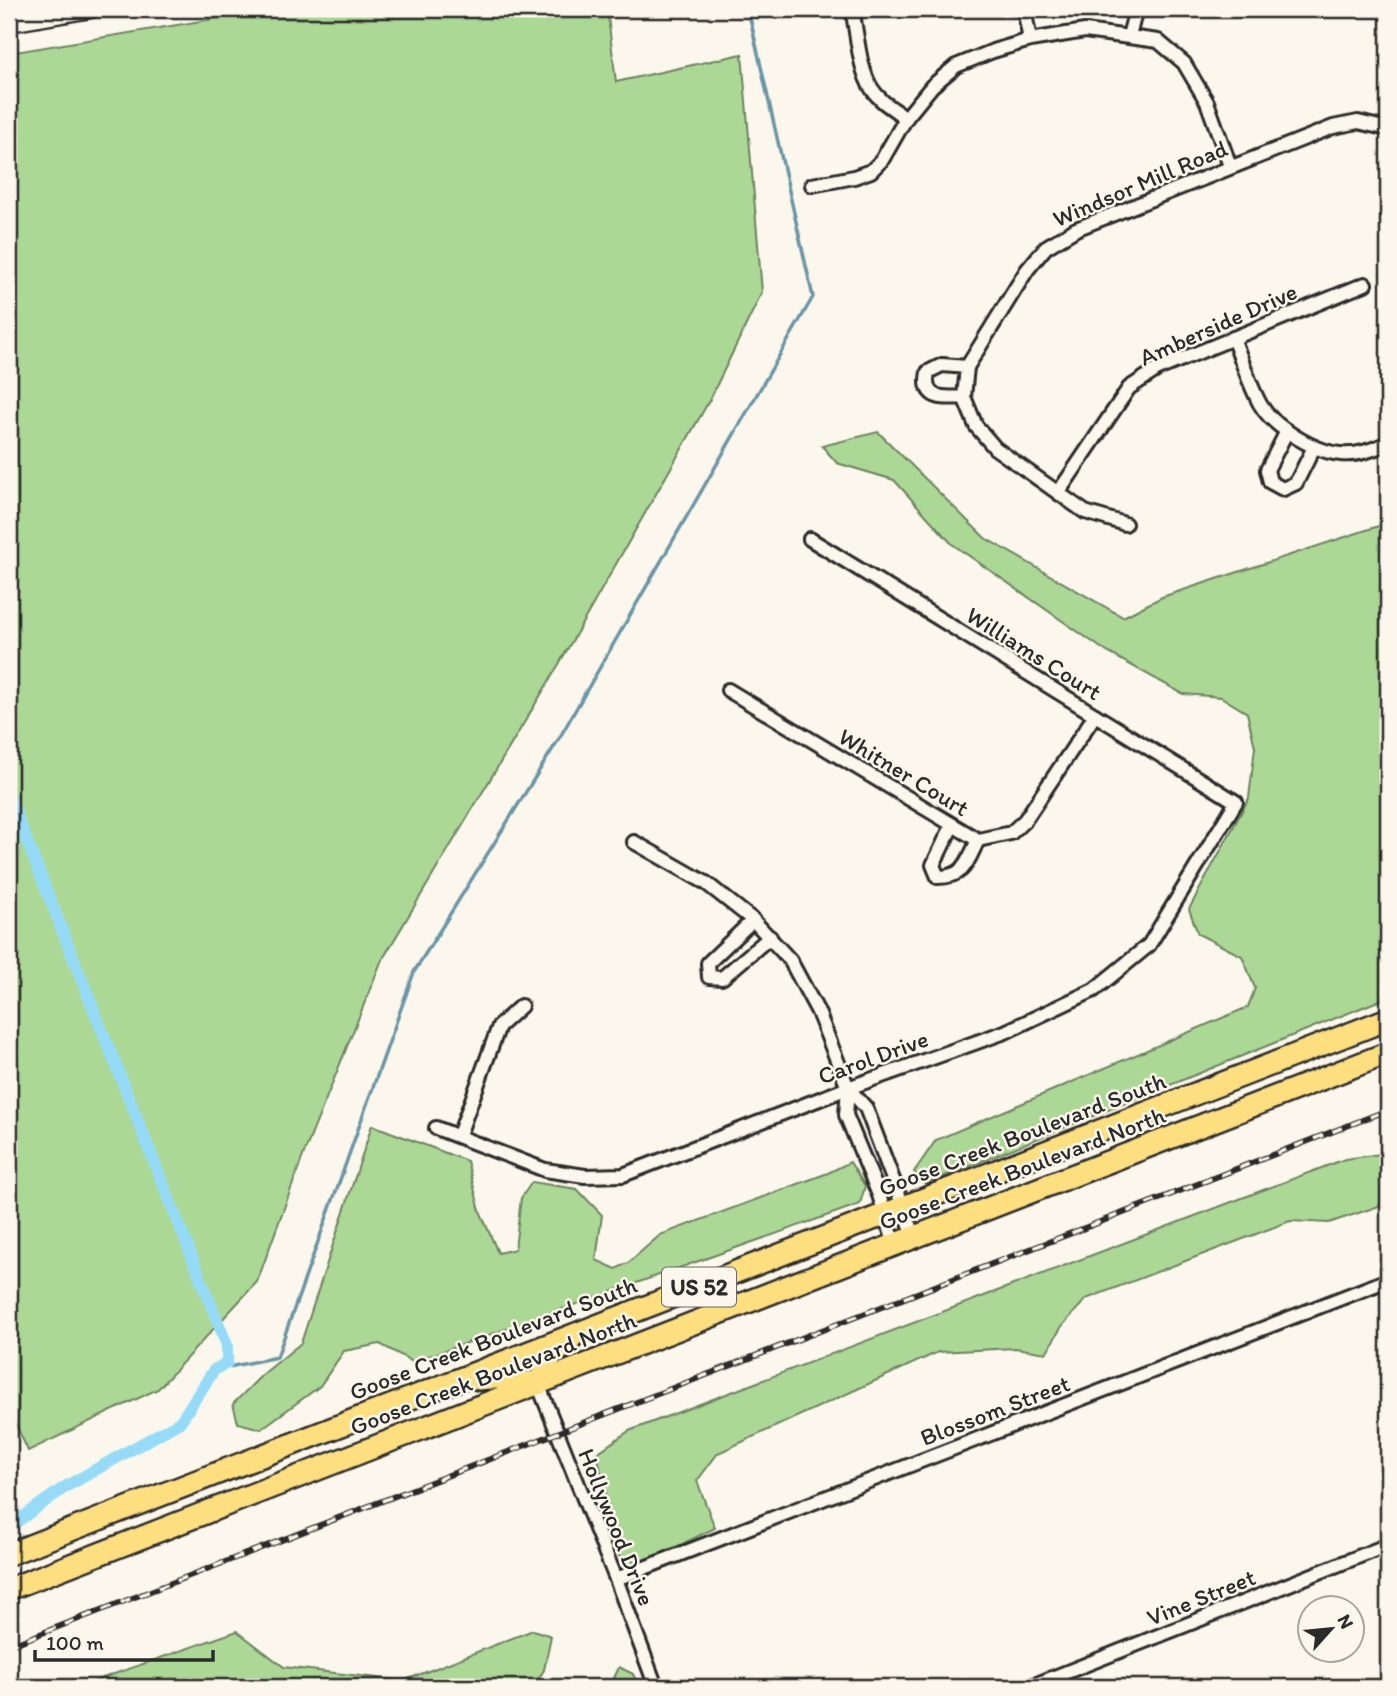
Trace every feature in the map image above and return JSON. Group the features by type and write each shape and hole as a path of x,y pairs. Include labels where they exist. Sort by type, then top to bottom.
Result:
{"highway":[{"name":"Goose Creek Boulevard South","path":"9,1554 1388,1019"},
{"name":"Goose Creek Boulevard North","path":"9,1589 1388,1053"},
{"path":"451,1383 502,1377 538,1384 551,1356 592,1328"}],"street":[{"path":"9,23 91,9"},
{"path":"852,9 864,72 871,88 882,101 906,118"},
{"path":"1024,9 1030,40"},
{"path":"1129,36 1136,9"},
{"path":"811,185 871,171 882,160 906,118 932,86 956,66 1030,40 1085,31 1158,41 1184,63 1208,102 1230,166"},
{"name":"Windsor Mill Road","path":"967,367 1027,270 1046,247 1076,229 1333,127 1358,122 1388,129"},
{"name":"Amberside Drive","path":"1058,493 1129,388 1158,369 1365,284"},
{"path":"1233,338 1261,406 1287,431 1314,446 1342,455 1372,451 1388,443"},
{"path":"964,397 939,398 929,390 926,381 928,372 942,365 967,367 964,397 976,426 995,448 1085,512 1125,524"},
{"path":"1287,431 1267,470 1270,482 1283,489 1296,483 1314,446"},
{"name":"Williams Court","path":"810,539 1236,802"},
{"name":"Whitner Court","path":"728,690 978,840 1011,833 1025,820 1095,715"},
{"name":"Carol Drive","path":"436,1128 545,1170 585,1175 623,1175 848,1088 1005,1032 1094,990 1149,945 1236,802"},
{"path":"952,826 933,865 937,877 950,877 963,870 978,840"},
{"path":"634,842 706,883 753,919 790,960 818,1012 848,1088 866,1108 905,1242"},
{"path":"753,919 708,963 709,977 722,978 770,937"},
{"path":"459,1135 499,1026 521,1006"},
{"path":"848,1088 846,1115 895,1211 905,1242"},
{"name":"Blossom Street","path":"616,1578 1388,1280"},
{"name":"Hollywood Drive","path":"538,1384 616,1578 656,1687"},
{"name":"Vine Street","path":"1030,1687 1388,1545"}],"green space":[{"path":"273,9 607,9 616,82 742,54 762,292 709,401 555,671 381,962 303,1156 257,1282 158,1389 28,1451 9,1410 9,53"},
{"path":"878,432 985,538 1123,617 1162,597 1388,523 1388,997 925,1184 914,1172 936,1140 1248,1007 1255,988 1242,956 1198,934 1189,909 1249,798 1255,747 1247,713 1221,697 1183,694 1107,652 952,544 894,480 837,463 822,446"},
{"path":"372,1125 467,1161 480,1211 498,1253 515,1249 521,1198 532,1182 577,1189 602,1215 596,1260 616,1269 628,1263 660,1235 828,1173 850,1162 865,1186 860,1204 413,1362 380,1344 344,1351 320,1386 261,1429 238,1423 233,1404 262,1375 301,1343"},
{"path":"1388,1153 1388,1203 1329,1223 1290,1221 1086,1299 1062,1326 1046,1353 1015,1348 938,1352 718,1453 697,1481 715,1528 641,1564 619,1556 597,1453 629,1431 1345,1159"},
{"path":"533,1630 551,1636 544,1670 533,1687 85,1687 100,1679 237,1631 284,1667 403,1681"},
{"path":"619,1667 633,1674 639,1687 610,1687"}],"waterway":[{"path":"214,1370 277,1357 414,972 557,742 813,297 748,9"},
{"path":"9,796 227,1345 227,1363 214,1370 180,1422 65,1487 19,1520 9,1522"}],"railway":[{"path":"9,1646 1388,1110"}]}
